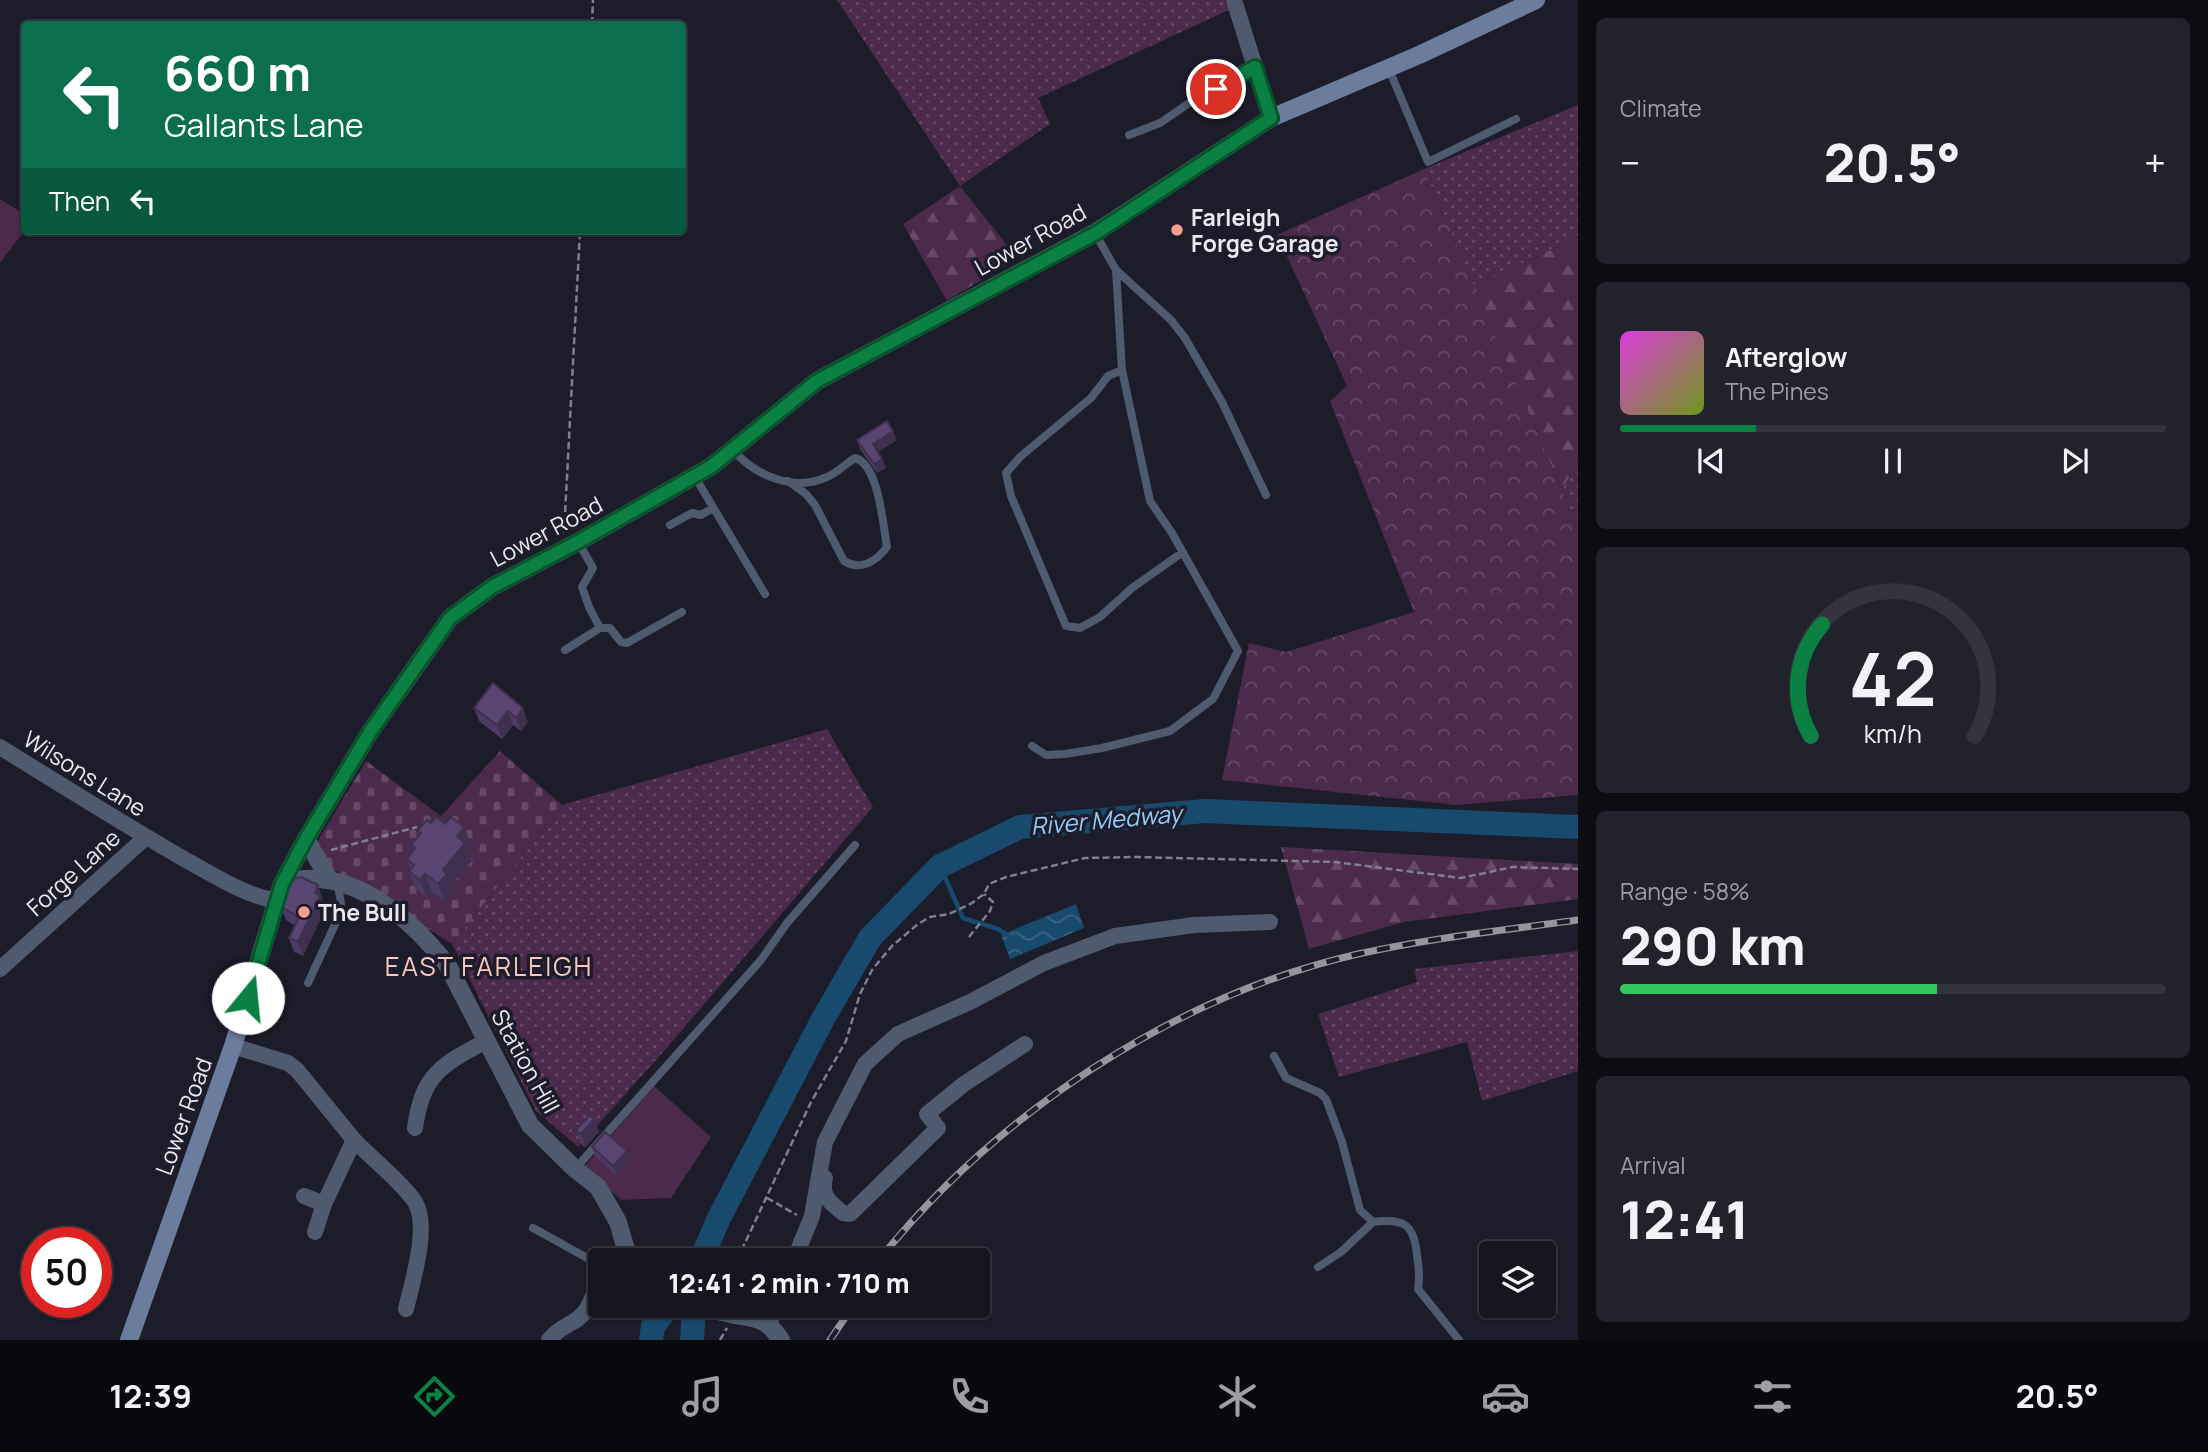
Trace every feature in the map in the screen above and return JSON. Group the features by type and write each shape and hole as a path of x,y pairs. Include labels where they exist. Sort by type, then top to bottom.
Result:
{"main road":[{"name":"Lower Road","path":"129,1340 233,1046 279,892 310,847 370,732 450,618 492,587 695,477 734,451 817,381 1096,233 1271,118 1419,55 1536,0"}],"street":[{"path":"1234,0 1271,118"},
{"name":"Wilsons Lane","path":"0,747 146,837 227,883 261,898 279,892"},
{"name":"Forge Lane","path":"0,969 146,837"},
{"path":"310,847 334,880"},
{"name":"Station Hill","path":"279,892 300,877 334,880 374,899 412,925 432,945 448,966 530,1125 575,1169 598,1187 618,1222 626,1248"},
{"path":"799,1248 809,1221 825,1142 865,1064 898,1034 970,1002 1044,963 1115,936 1194,925 1270,922"},
{"path":"415,1128 411,1105 434,1074 454,1058 486,1041"},
{"path":"825,1142 836,1146 823,1187 826,1197 843,1213 850,1214 938,1128 927,1114 964,1084 1025,1044"},
{"path":"233,1046 288,1063 297,1070 354,1140 416,1204 420,1225 418,1251 407,1309"},
{"path":"315,1232 324,1204 354,1140"},
{"path":"304,1196 324,1204"},
{"path":"549,1340 566,1324 580,1318 588,1306"},
{"path":"751,1318 769,1324 781,1340"},
{"path":"769,1324 771,1318"}],"lane":[{"path":"1129,135 1160,124 1198,97 1255,67"},
{"path":"1388,67 1428,162 1516,120"},
{"path":"1096,233 1116,270 1171,320 1185,338 1222,402 1266,495"},
{"path":"1032,746 1046,755 1065,754 1170,731 1213,699 1238,651 1183,552 1150,501 1122,370 1116,270"},
{"path":"1122,370 1108,376 1091,398 1021,456 1006,472 1011,496 1066,626 1080,628 1100,617 1132,588 1183,552"},
{"path":"734,451 759,473 788,481 825,478 855,458 860,460 866,466 877,489 887,547 880,556 862,565 852,566 844,561 815,505 806,494 788,481"},
{"path":"695,477 765,594"},
{"path":"670,525 692,513 701,515 713,508"},
{"path":"570,546 593,568 582,587 600,628"},
{"path":"565,650 600,628 610,628 621,642 627,643 682,612"},
{"path":"575,1169 761,960 787,923 855,845"},
{"path":"308,983 338,918 341,904 334,880"},
{"path":"1274,1056 1286,1078 1320,1093 1326,1099 1342,1142 1360,1210 1374,1222"},
{"path":"1318,1267 1341,1252 1374,1222 1392,1220 1404,1223 1416,1239 1420,1278 1418,1289 1459,1340"},
{"path":"533,1228 588,1258"}],"path":[{"path":"592,21 593,0"},
{"path":"570,546 580,235"},
{"path":"310,847 417,827"},
{"path":"743,1248 822,1080 846,1041 860,994 872,970 892,946 918,924 930,917 950,914 972,903 984,894 989,884 1006,877 1085,859 1137,857 1335,862 1461,877 1513,867 1578,869"},
{"path":"969,937 990,911 993,902 984,894"},
{"path":"767,1198 809,1221"}],"green space":[{"path":"837,0 1225,0 1229,10 1038,98 1050,124 960,186"},
{"path":"1578,105 1578,237 1474,286 1424,169"},
{"path":"1424,169 1578,533 1578,795 1457,805 1222,780 1249,643 1286,652 1414,612 1330,401 1347,386 1277,235"},
{"path":"960,186 1017,258 947,301 903,224"},
{"path":"0,199 21,212 21,235 0,263"},
{"path":"1578,237 1578,460 1562,490 1474,286"},
{"path":"1578,460 1578,533 1562,490"},
{"path":"827,729 873,807 578,1147 536,1111 452,944 562,805"},
{"path":"500,751 562,805 452,944 322,862 322,847 317,844 366,761 441,816"},
{"path":"1281,847 1578,864 1578,899 1404,922 1309,949"},
{"path":"1578,951 1578,1071 1482,1101 1467,1042 1339,1077 1318,1014 1417,982 1414,969"},
{"path":"654,1086 711,1137 671,1198 621,1200 584,1167"}],"water":[{"path":"1076,904 1084,928 1010,959 1001,935"}],"building":[{"path":"887,421 893,431 873,444 882,459 874,464 857,440"},
{"path":"493,683 523,708 516,718 508,711 497,725 474,708"},
{"path":"436,817 445,824 451,817 464,827 457,836 465,843 443,870 447,874 438,884 425,874 420,880 409,871 414,865 407,859 415,848 411,845 421,833 418,830 427,820 431,823"},
{"name":"The Bull","path":"301,877 318,885 315,893 320,896 298,942 289,938 299,917 281,907 284,901 280,899 286,880"},
{"path":"590,1115 594,1119 581,1134 576,1130"},
{"path":"605,1132 627,1151 613,1166 592,1147"}],"waterway":[{"name":"River Medway","path":"706,1248 719,1218 824,1017 870,938 940,866 1020,827 1205,811 1578,827"},
{"path":"940,866 963,918 1008,935"},
{"name":"River Medway","path":"651,1340 653,1326 659,1318"},
{"path":"692,1340 693,1318"}],"railway":[{"path":"890,1248 977,1156 1033,1110 1093,1068 1156,1031 1222,999 1289,973 1385,948 1578,920"},
{"path":"830,1340 845,1318"}],"place":[{"name":"Farleigh Forge Garage","path":"1177,230"},
{"name":"The Bull","path":"304,912"}],"district":[{"name":"EAST FARLEIGH","path":"489,966"}],"route":[{"path":"248,998 282,884 370,732 450,618 492,587 695,477 734,451 817,381 1096,233 1271,118 1255,67 1216,89"}]}
